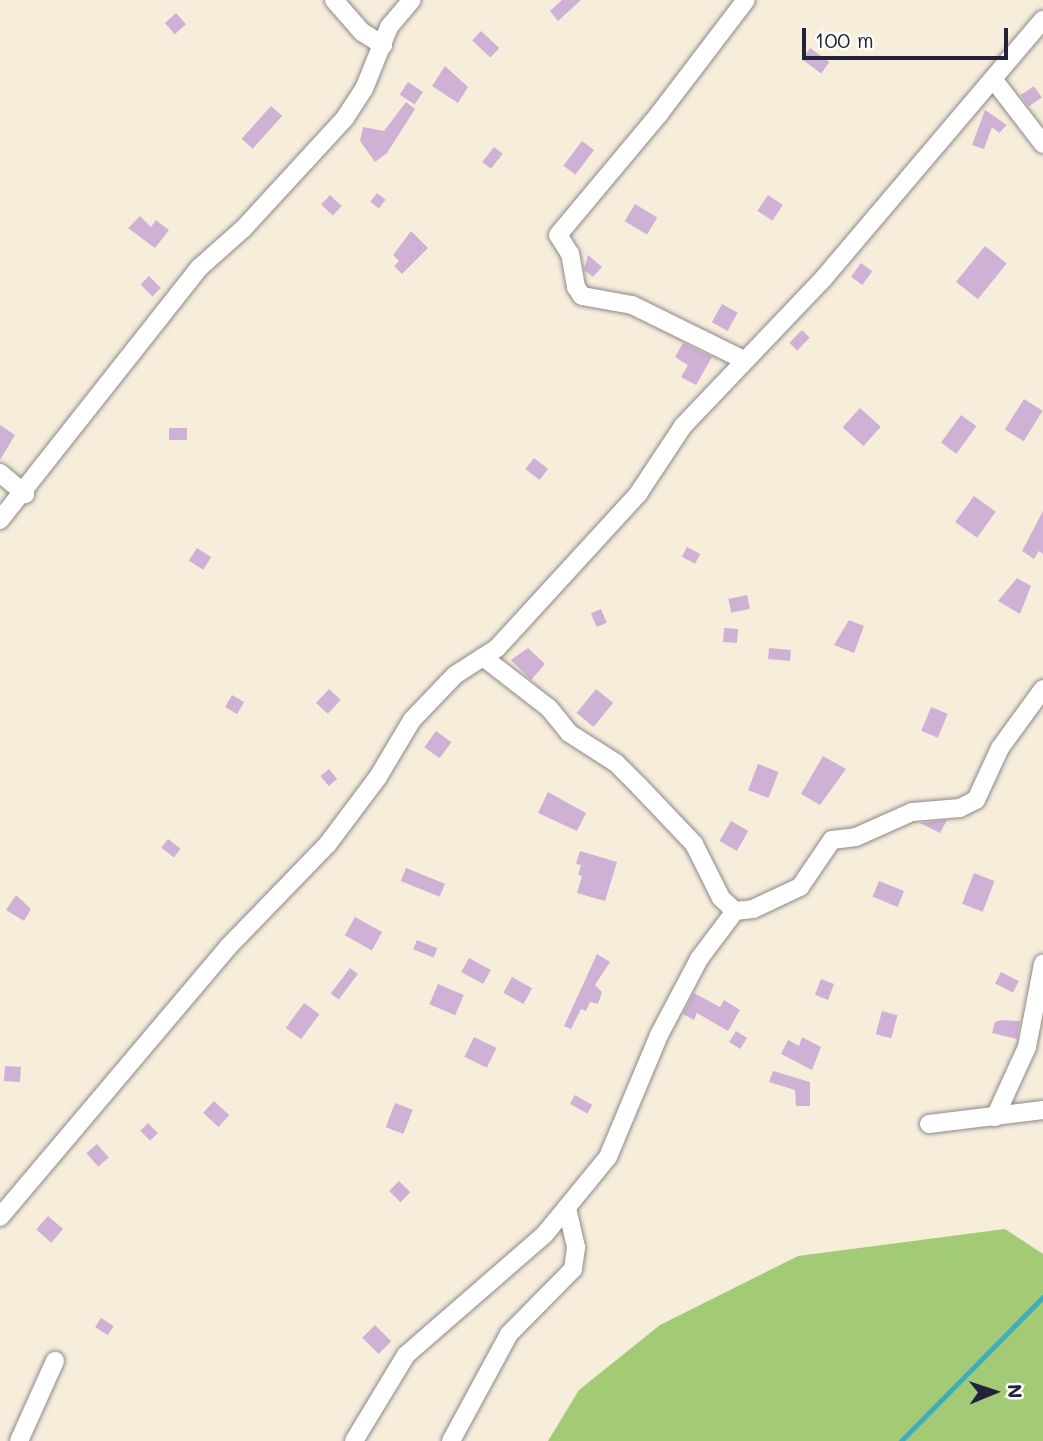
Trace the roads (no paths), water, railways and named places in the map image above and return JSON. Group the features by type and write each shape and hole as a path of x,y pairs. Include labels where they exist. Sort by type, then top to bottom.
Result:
{"street":[{"path":"334,0 362,32 383,45"},
{"path":"0,520 25,494 51,453 199,268 243,229 345,118 383,45 389,27 412,0"},
{"path":"744,360 632,305 582,296 576,287 570,254 558,235 659,114 746,0"},
{"path":"0,1217 228,947 327,845 378,777 412,720 455,675 484,657 638,494 683,426 823,279 1043,20"},
{"path":"993,79 1043,144"},
{"path":"0,473 25,494"},
{"path":"484,657 549,708 575,737 607,756 631,778 694,844 720,898 735,911"},
{"path":"354,1441 406,1354 545,1234 608,1157 676,1002 699,959 735,911 753,909 800,887 832,840 856,837 912,812 960,808 976,800 1000,748 1043,689"},
{"path":"995,1117 1027,1047 1043,964"},
{"path":"929,1124 1043,1110"},
{"path":"451,1441 509,1334 573,1269 576,1247 567,1209"},
{"path":"19,1441 55,1361"}],"waterway":[{"path":"901,1441 1043,1297"}]}
